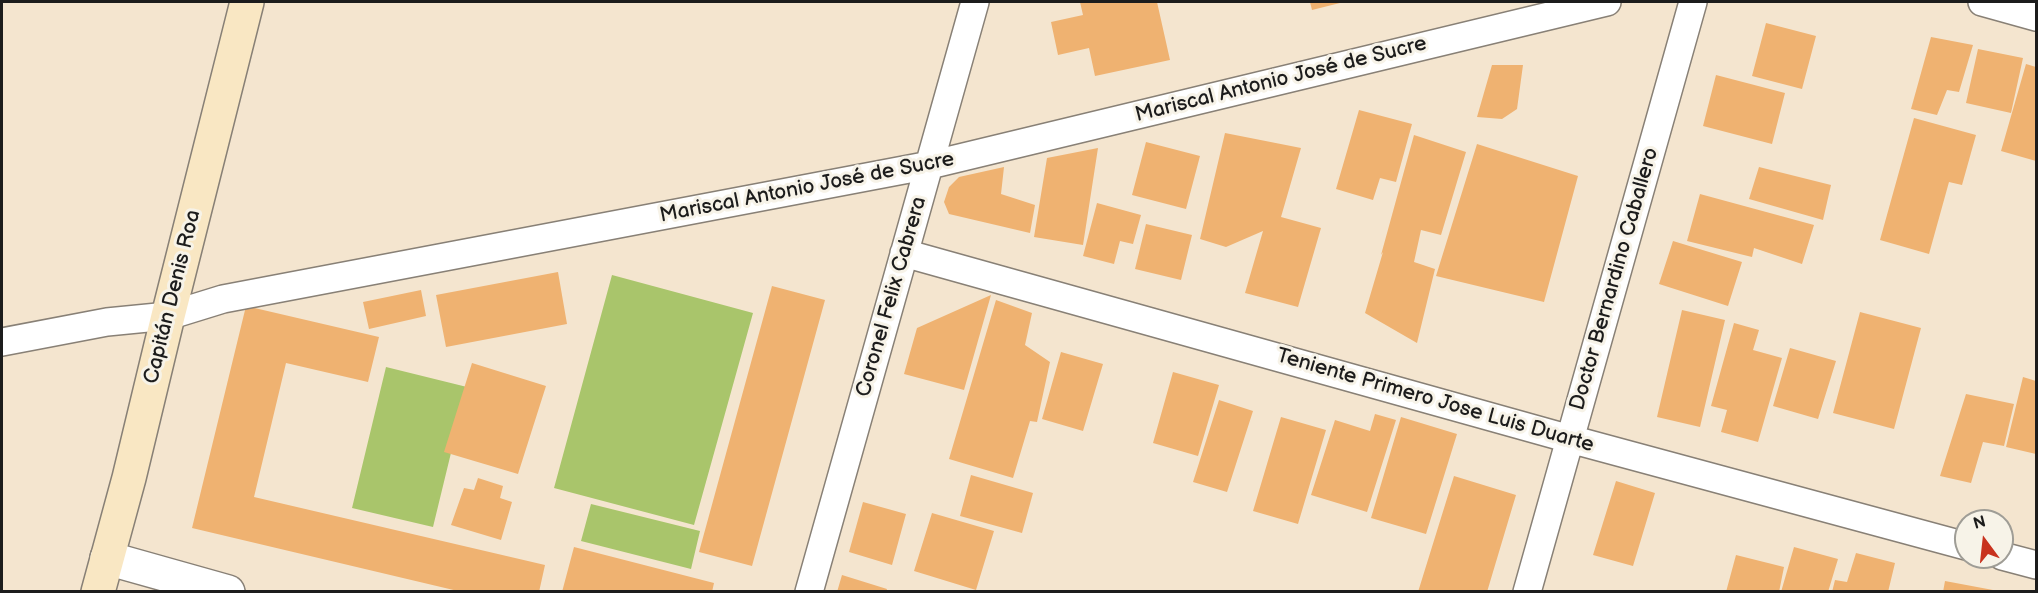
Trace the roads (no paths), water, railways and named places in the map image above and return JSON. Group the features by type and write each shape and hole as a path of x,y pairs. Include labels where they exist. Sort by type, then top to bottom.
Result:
{"main road":[{"name":"Capitán Denis Roa","path":"98,591 129,478 247,2"}],"street":[{"name":"Coronel Felix Cabrera","path":"809,591 975,2"},
{"name":"Mariscal Antonio José de Sucre","path":"2,342 107,322 168,316 223,299 930,165 1606,2"},
{"name":"Doctor Bernardino Caballero","path":"1527,591 1693,2"},
{"path":"1982,2 2037,17"},
{"name":"Teniente Primero Jose Luis Duarte","path":"904,253 1570,439 1954,543"},
{"path":"107,558 228,591"},
{"path":"2014,559 2037,565"}]}
